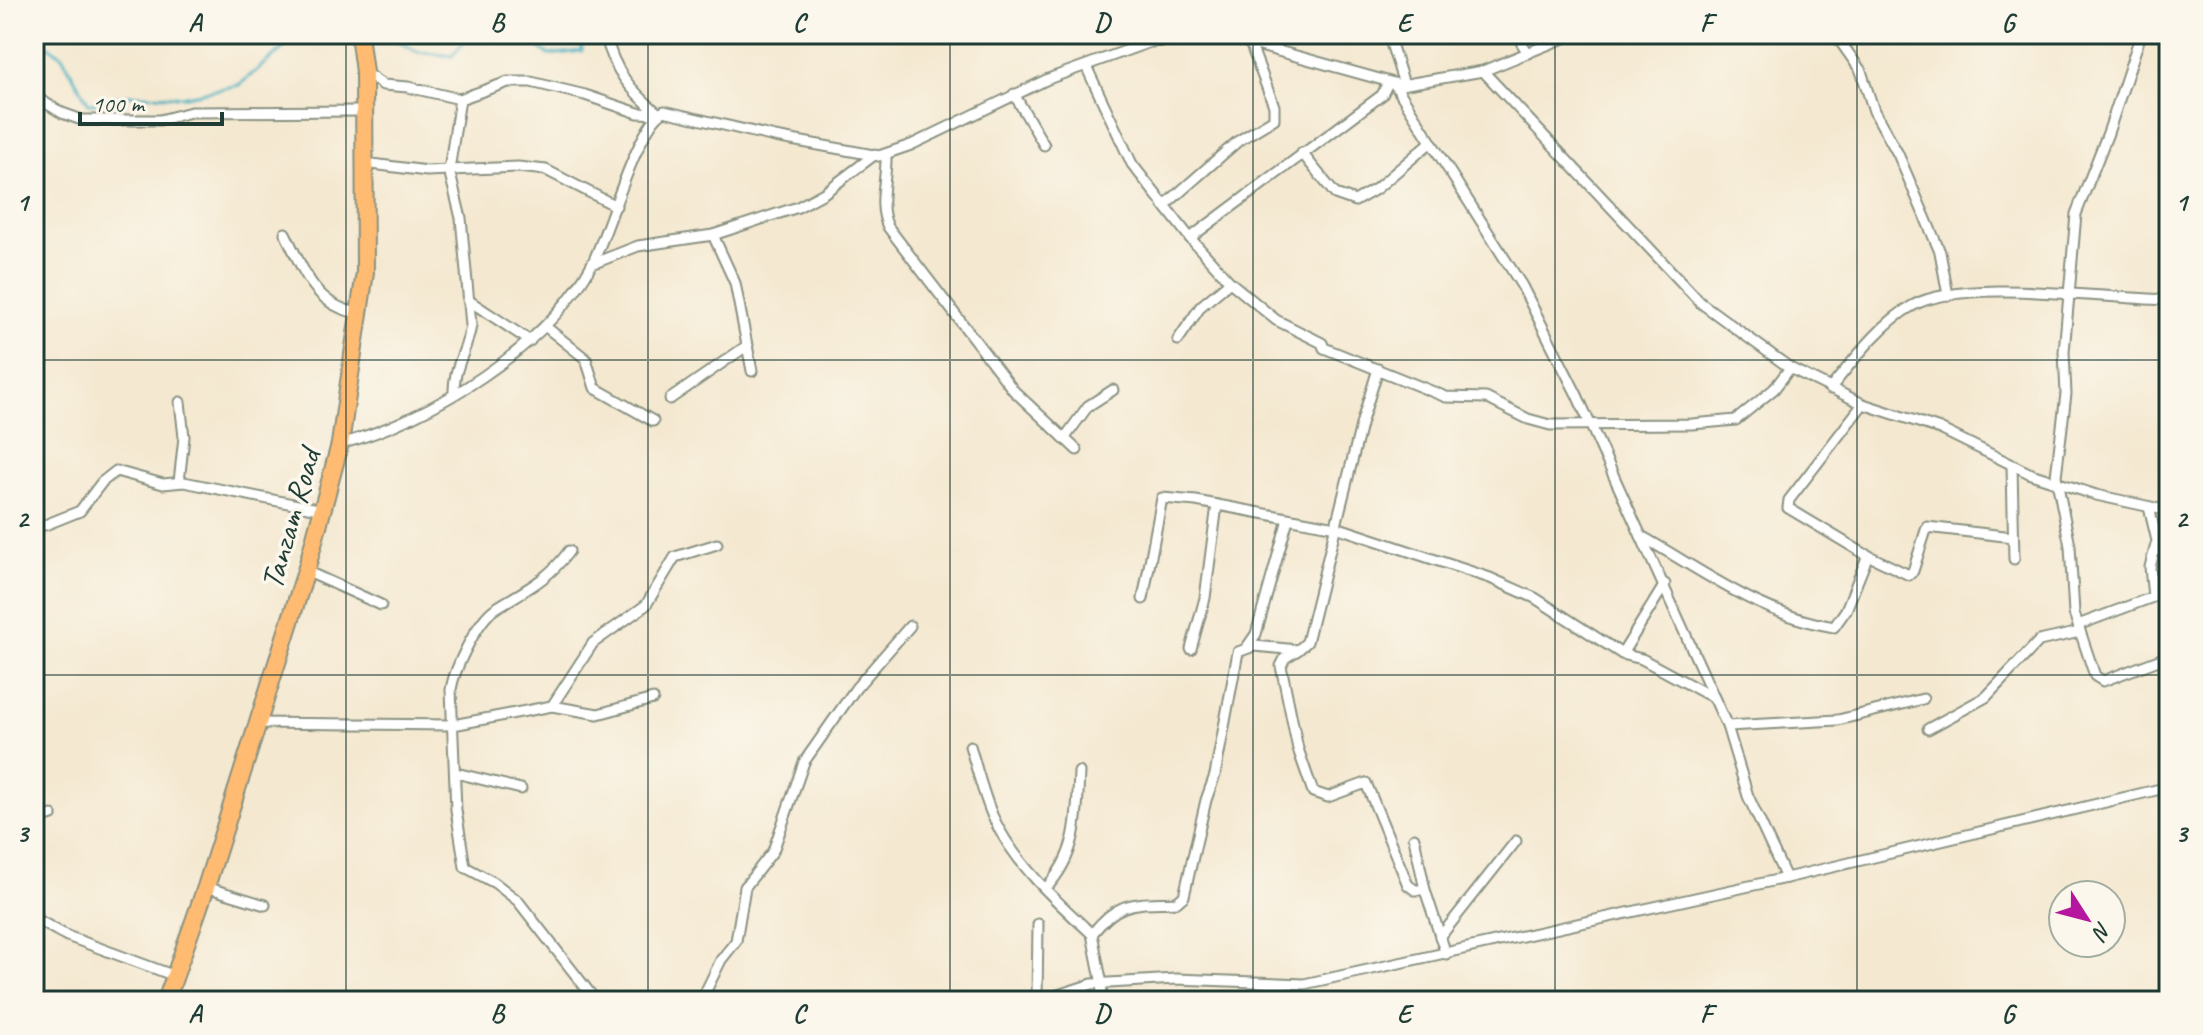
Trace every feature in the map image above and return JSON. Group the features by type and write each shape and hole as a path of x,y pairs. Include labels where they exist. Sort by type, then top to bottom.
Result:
{"highway":[{"name":"Tanzam Road","path":"166,1001 206,887 306,571 340,444 365,272 364,72 359,38"}],"street":[{"path":"605,34 624,82 659,114"},
{"path":"1388,34 1396,84 1522,286 1590,424 1727,726 1748,796 1786,878"},
{"path":"1516,34 1528,53"},
{"path":"364,72 383,85 408,87 460,99 508,82 531,82 585,95 638,113 671,111 775,137 873,156 886,155 1014,94 1163,36 1247,39 1396,84 1483,71 1574,34"},
{"path":"1835,34 1861,71 1874,111 1898,154 1940,252 1948,295"},
{"path":"2141,34 2108,133 2076,214 2064,352 2066,394 2057,483 2070,546 2079,628 2095,676 2103,681 2169,656"},
{"path":"1164,206 1238,141 1274,119 1274,106 1247,39"},
{"path":"1086,66 1132,164 1190,238 1230,282 1276,320 1322,343 1324,348 1446,397 1486,398 1542,424 1692,424 1736,420 1774,389 1790,368"},
{"path":"1483,71 1701,303 1790,368 1863,404 1940,429 2012,465 2057,483 2169,511"},
{"path":"1190,238 1396,84"},
{"path":"1014,94 1044,145"},
{"path":"34,96 62,113 82,120 160,120 191,112 362,111"},
{"path":"454,393 454,372 469,339 461,218 449,170 460,99"},
{"path":"340,444 365,437 454,393 493,369 546,327 592,264 634,158 659,114"},
{"path":"1302,153 1335,194 1355,201 1376,189 1431,142"},
{"path":"886,155 887,179 881,207 888,227 1014,391 1077,450"},
{"path":"592,264 638,246 713,235 752,224 812,200 873,156"},
{"path":"364,163 427,171 546,170 616,206"},
{"path":"285,233 323,299 338,310 359,313"},
{"path":"713,235 735,283 752,371"},
{"path":"1178,340 1201,306 1230,282"},
{"path":"1830,389 1889,321 1926,299 2015,292 2169,300"},
{"path":"468,300 530,341"},
{"path":"546,327 586,359 595,388 653,421"},
{"path":"670,399 748,345"},
{"path":"1378,369 1310,636 1298,650 1285,658 1281,666 1298,749 1313,792 1328,797 1366,783 1408,885 1415,890 1425,890"},
{"path":"1064,439 1088,406 1113,390"},
{"path":"179,482 184,437 180,402"},
{"path":"1863,404 1787,505 1809,523 1909,575 1927,527 2013,537"},
{"path":"2012,465 2014,559"},
{"path":"45,525 80,511 111,472 163,484 179,482 323,510"},
{"path":"1143,599 1162,498 1217,505 1336,527 1517,588 1622,654 1642,659 1714,698"},
{"path":"1191,649 1205,598 1217,505"},
{"path":"1928,729 1986,697 2039,641 2153,597 2150,567 2157,541 2149,507"},
{"path":"1092,934 1109,916 1141,900 1177,902 1184,896 1206,800 1215,775 1235,660 1238,652 1247,647 1256,634 1288,519"},
{"path":"1641,536 1744,597 1770,609 1834,627 1846,610 1868,555"},
{"path":"552,706 593,643 646,605 675,557 717,544"},
{"path":"569,551 548,577 492,610 476,631 452,682 456,810 465,867 495,883 518,901 596,1001"},
{"path":"306,571 381,605"},
{"path":"1622,654 1665,584"},
{"path":"701,1001 721,960 736,941 745,887 773,851 804,762 849,698 910,626"},
{"path":"1247,647 1298,650"},
{"path":"256,723 453,725 552,706 591,715 653,699"},
{"path":"1727,726 1838,720 1923,699"},
{"path":"970,746 993,816 1004,838 1024,867 1092,934 1102,984 1101,1001"},
{"path":"1046,888 1060,872 1073,846 1079,772"},
{"path":"456,773 521,789"},
{"path":"1038,924 1038,1001 1102,984 1176,979 1304,984 1786,878 2169,787"},
{"path":"34,821 52,815"},
{"path":"1414,838 1425,890 1446,954"},
{"path":"1440,937 1516,841"},
{"path":"206,887 265,905"},
{"path":"34,918 67,936 175,976"}],"waterway":[{"path":"364,41 389,37 418,52 452,56 471,34"},
{"path":"522,34 549,55 582,51 581,34"},
{"path":"34,35 62,56 89,104 126,95 186,96 239,85 294,39 335,42"}]}
